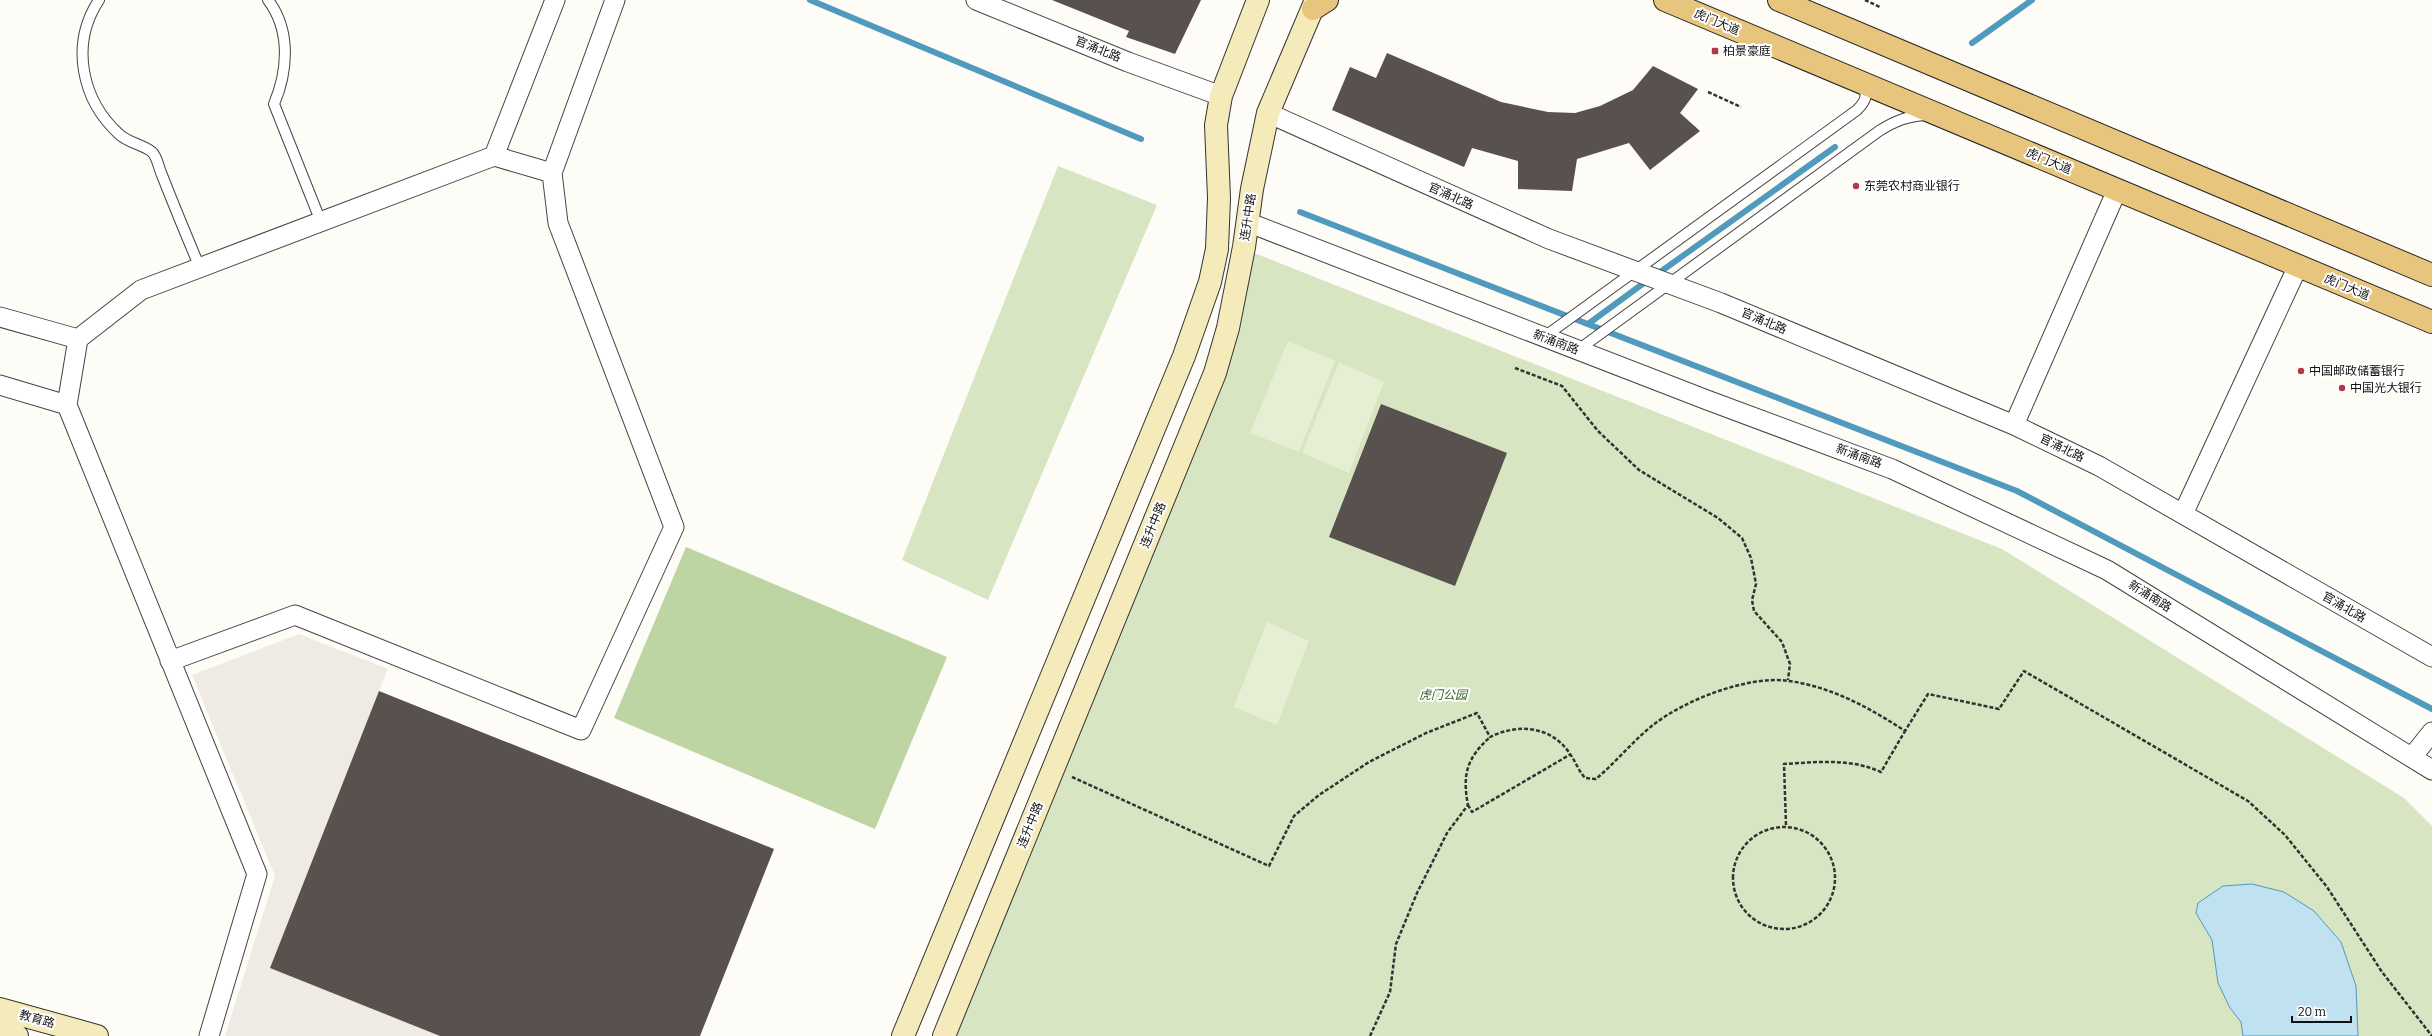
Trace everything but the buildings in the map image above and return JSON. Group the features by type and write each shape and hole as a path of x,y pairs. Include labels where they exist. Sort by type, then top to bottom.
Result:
{"main road":[{"path":"903,1036 1184,356 1210,282 1217,249 1219,198 1216,125 1221,96 1258,0"},
{"name":"虎门大道","path":"1665,0 2432,322"},
{"path":"1779,0 2432,275"},
{"name":"连升中路","path":"944,1036 1215,372 1228,328 1252,189 1268,113 1318,3"},
{"name":"教育路","path":"0,1009 97,1036"},
{"name":"教育路","path":"0,1031 17,1036"}],"street":[{"path":"494,156 555,0"},
{"path":"170,661 295,616 581,730 674,527 558,223 552,173 615,0"},
{"name":"官涌北路","path":"976,0 1128,62 1221,96"},
{"name":"官涌北路","path":"1268,113 1548,239 1670,283 2014,425 2099,466 2432,657"},
{"path":"209,1036 257,874 66,405 78,339 141,290 494,156 552,173"},
{"path":"2014,425 2117,190"},
{"name":"新涌南路","path":"1247,222 1892,469 2107,570 2422,744 2432,770"},
{"path":"2183,514 2298,266"},
{"path":"0,317 78,339"},
{"path":"0,385 66,405"}],"lane":[{"path":"99,0 87,24 83,41 84,71 90,94 98,110 122,136 153,153 200,268"},
{"path":"268,0 278,18 285,53 281,88 274,104 321,222"},
{"path":"1544,337 1857,110 1865,102 1866,96 1863,87 1858,80"},
{"path":"1578,350 1879,131 1896,120 1913,115 1938,114"}],"path":[{"path":"1865,0 1880,7"},
{"path":"1708,92 1741,107"},
{"path":"1515,368 1562,386 1598,431 1639,470 1718,518 1742,538 1751,558 1756,584 1752,600 1754,611 1782,642 1790,664 1788,680"},
{"path":"1786,825 1784,764 1831,762 1864,764 1881,772 1928,694 1999,709 2024,671 2254,806 2285,835 2327,887 2378,967 2432,1036"},
{"path":"1571,754 1472,812 1468,805 1465,787 1467,769 1474,753 1490,737 1502,731 1519,727 1539,730 1561,742 1571,754 1585,778 1596,779 1653,725 1696,699 1744,683 1788,680 1829,690 1879,714 1906,731"},
{"path":"1072,777 1269,866 1294,816 1319,795 1369,762 1426,734 1477,713 1490,737"},
{"path":"1370,1036 1390,992 1396,944 1417,893 1447,833 1468,805"},
{"path":"1786,825 1812,835 1825,847 1834,863 1836,880 1832,898 1823,912 1810,922 1795,928 1779,929 1763,924 1749,915 1739,902 1734,886 1734,870 1738,854 1748,841 1761,832 1786,825"}],"green space":[{"path":"1058,166 1157,205 988,600 902,560"},
{"name":"虎门公园","path":"1254,253 2002,549 2404,798 2432,826 2432,1036 935,1036"},
{"path":"1288,341 1335,361 1299,452 1250,433"},
{"path":"1339,362 1384,382 1349,473 1302,453"},
{"path":"686,547 947,657 875,829 614,718"},
{"path":"1267,622 1309,641 1277,725 1234,707"}],"shaded area":[{"path":"299,634 388,669 270,968 440,1036 225,1036 275,876 192,675"}],"water":[{"path":"2252,884 2284,892 2314,911 2341,942 2356,986 2358,1036 2243,1036 2241,1022 2230,1008 2218,983 2212,940 2196,913 2198,903 2223,886"}],"waterway":[{"path":"810,0 1141,139"},
{"path":"1972,43 2032,0"},
{"path":"1656,275 1835,147"},
{"path":"1300,212 2017,491 2432,709"},
{"path":"1588,324 1648,280"}],"place":[{"name":"柏景豪庭","path":"1715,51"},
{"name":"东莞农村商业银行","path":"1856,186"},
{"name":"中国邮政储蓄银行","path":"2301,371"},
{"name":"中国光大银行","path":"2342,388"}]}
